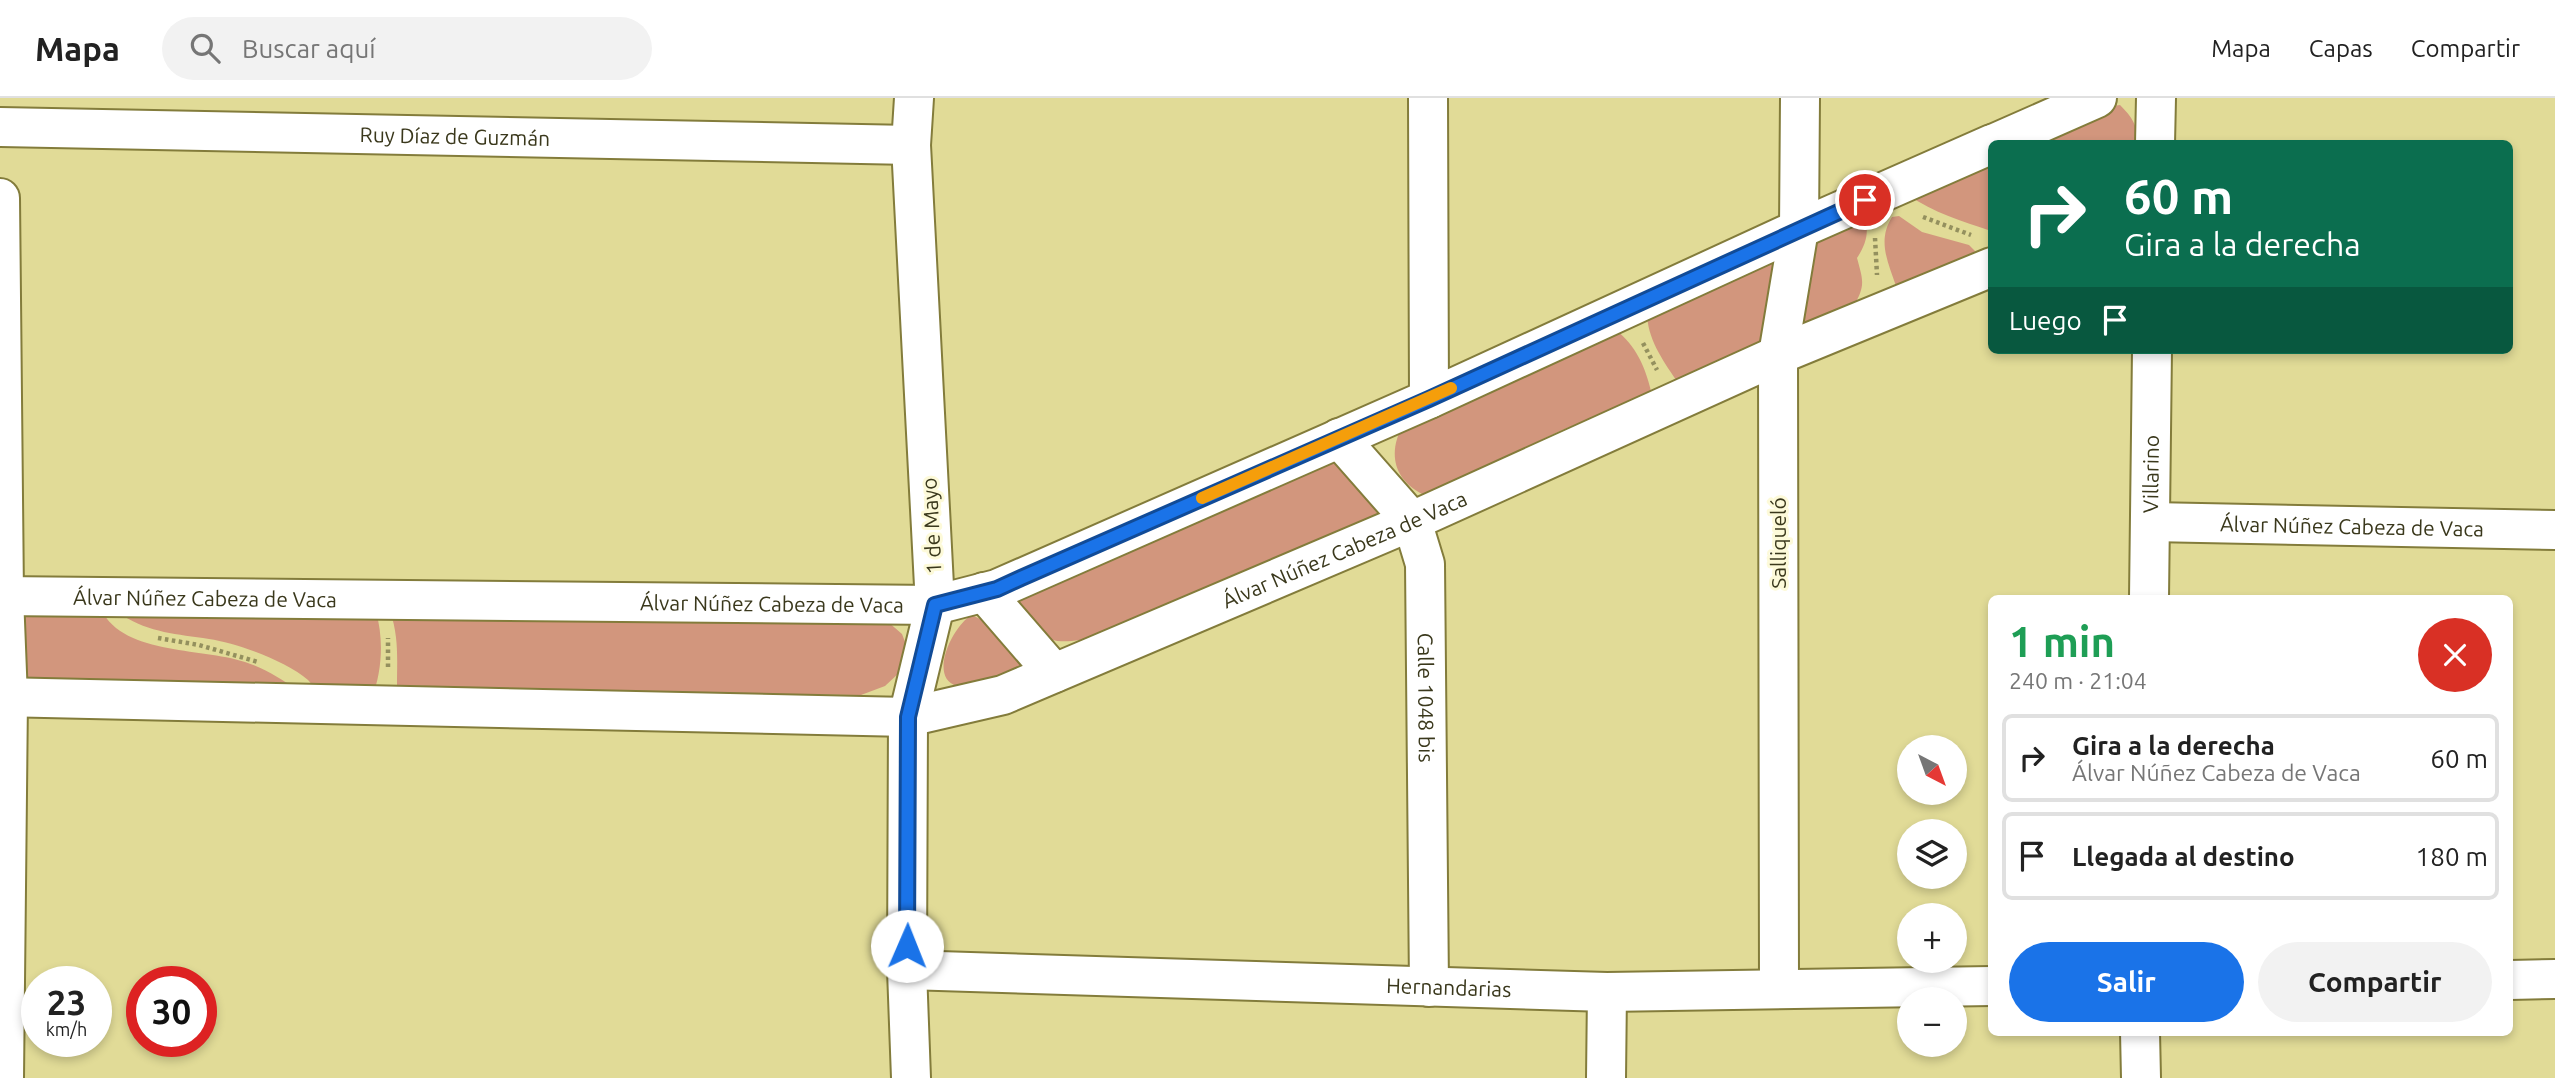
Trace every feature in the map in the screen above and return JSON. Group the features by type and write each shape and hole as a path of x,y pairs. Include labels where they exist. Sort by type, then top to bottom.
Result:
{"street":[{"name":"1 de Mayo","path":"911,1078 907,970 908,717 935,605 911,145 914,98"},
{"path":"1429,98 1429,399"},
{"name":"Salliqueló","path":"1779,989 1778,355 1799,229 1800,98"},
{"name":"Álvar Núñez Cabeza de Vaca","path":"2001,140 2097,98"},
{"path":"2155,140 2156,98"},
{"name":"Ruy Díaz de Guzmán","path":"0,127 911,145"},
{"name":"Álvar Núñez Cabeza de Vaca","path":"2,596 935,605 997,589 1429,399 1799,229 1988,146"},
{"path":"0,198 4,1078"},
{"name":"Álvar Núñez Cabeza de Vaca","path":"4,697 908,717 1003,695 1412,521 1778,355 1885,311 1986,253"},
{"name":"Villarino","path":"2149,595 2152,354"},
{"name":"Calle 1048 bis","path":"1339,438 1412,521 1425,564 1429,988"},
{"name":"Álvar Núñez Cabeza de Vaca","path":"2151,522 2555,530"},
{"path":"984,592 1054,673"},
{"name":"Hernandarias","path":"907,970 1607,992 1988,986"},
{"path":"2513,980 2555,979"},
{"path":"1606,1078 1607,992"},
{"path":"2140,1036 2141,1078"}],"path":[{"path":"1887,190 1907,211 1986,253"},
{"path":"1885,311 1878,287 1874,242 1887,190"},
{"path":"1622,310 1651,356 1673,403"},
{"path":"377,706 387,680 390,653 387,623 379,600"},
{"path":"148,635 211,648 259,663"}],"shaded area":[{"path":"2120,105 2134,122 2138,140 2031,140 2099,108"},
{"path":"1988,158 1988,230 1938,212 1908,195"},
{"path":"1863,213 1866,236 1857,258 1862,283 1853,307 1788,331 1804,244"},
{"path":"1899,216 1922,232 1969,245 1975,251 1973,256 1896,286 1885,252 1885,235 1892,217"},
{"path":"1786,255 1773,337 1688,380 1676,380 1652,339 1647,312"},
{"path":"1616,330 1629,343 1643,365 1651,391 1645,398 1562,430 1452,485 1422,494 1404,480 1399,472 1395,454 1404,423"},
{"path":"1333,457 1385,514 1098,636 1066,641 1044,637 1005,599"},
{"path":"14,604 99,605 109,621 124,633 142,641 245,662 273,674 298,691 15,688"},
{"path":"390,611 887,621 902,634 907,647 899,673 885,686 861,695 597,692 397,685 396,639"},
{"path":"376,612 381,655 372,698 321,697 299,673 261,654 220,641 153,629 122,615"},
{"path":"972,615 990,624 1024,662 1020,670 957,686 948,681 944,672 946,650 958,629"}],"slow traffic":[{"path":"1202,498 1451,388"}],"route":[{"path":"907,946 908,717 935,605 997,589 1429,399 1865,200"}]}
